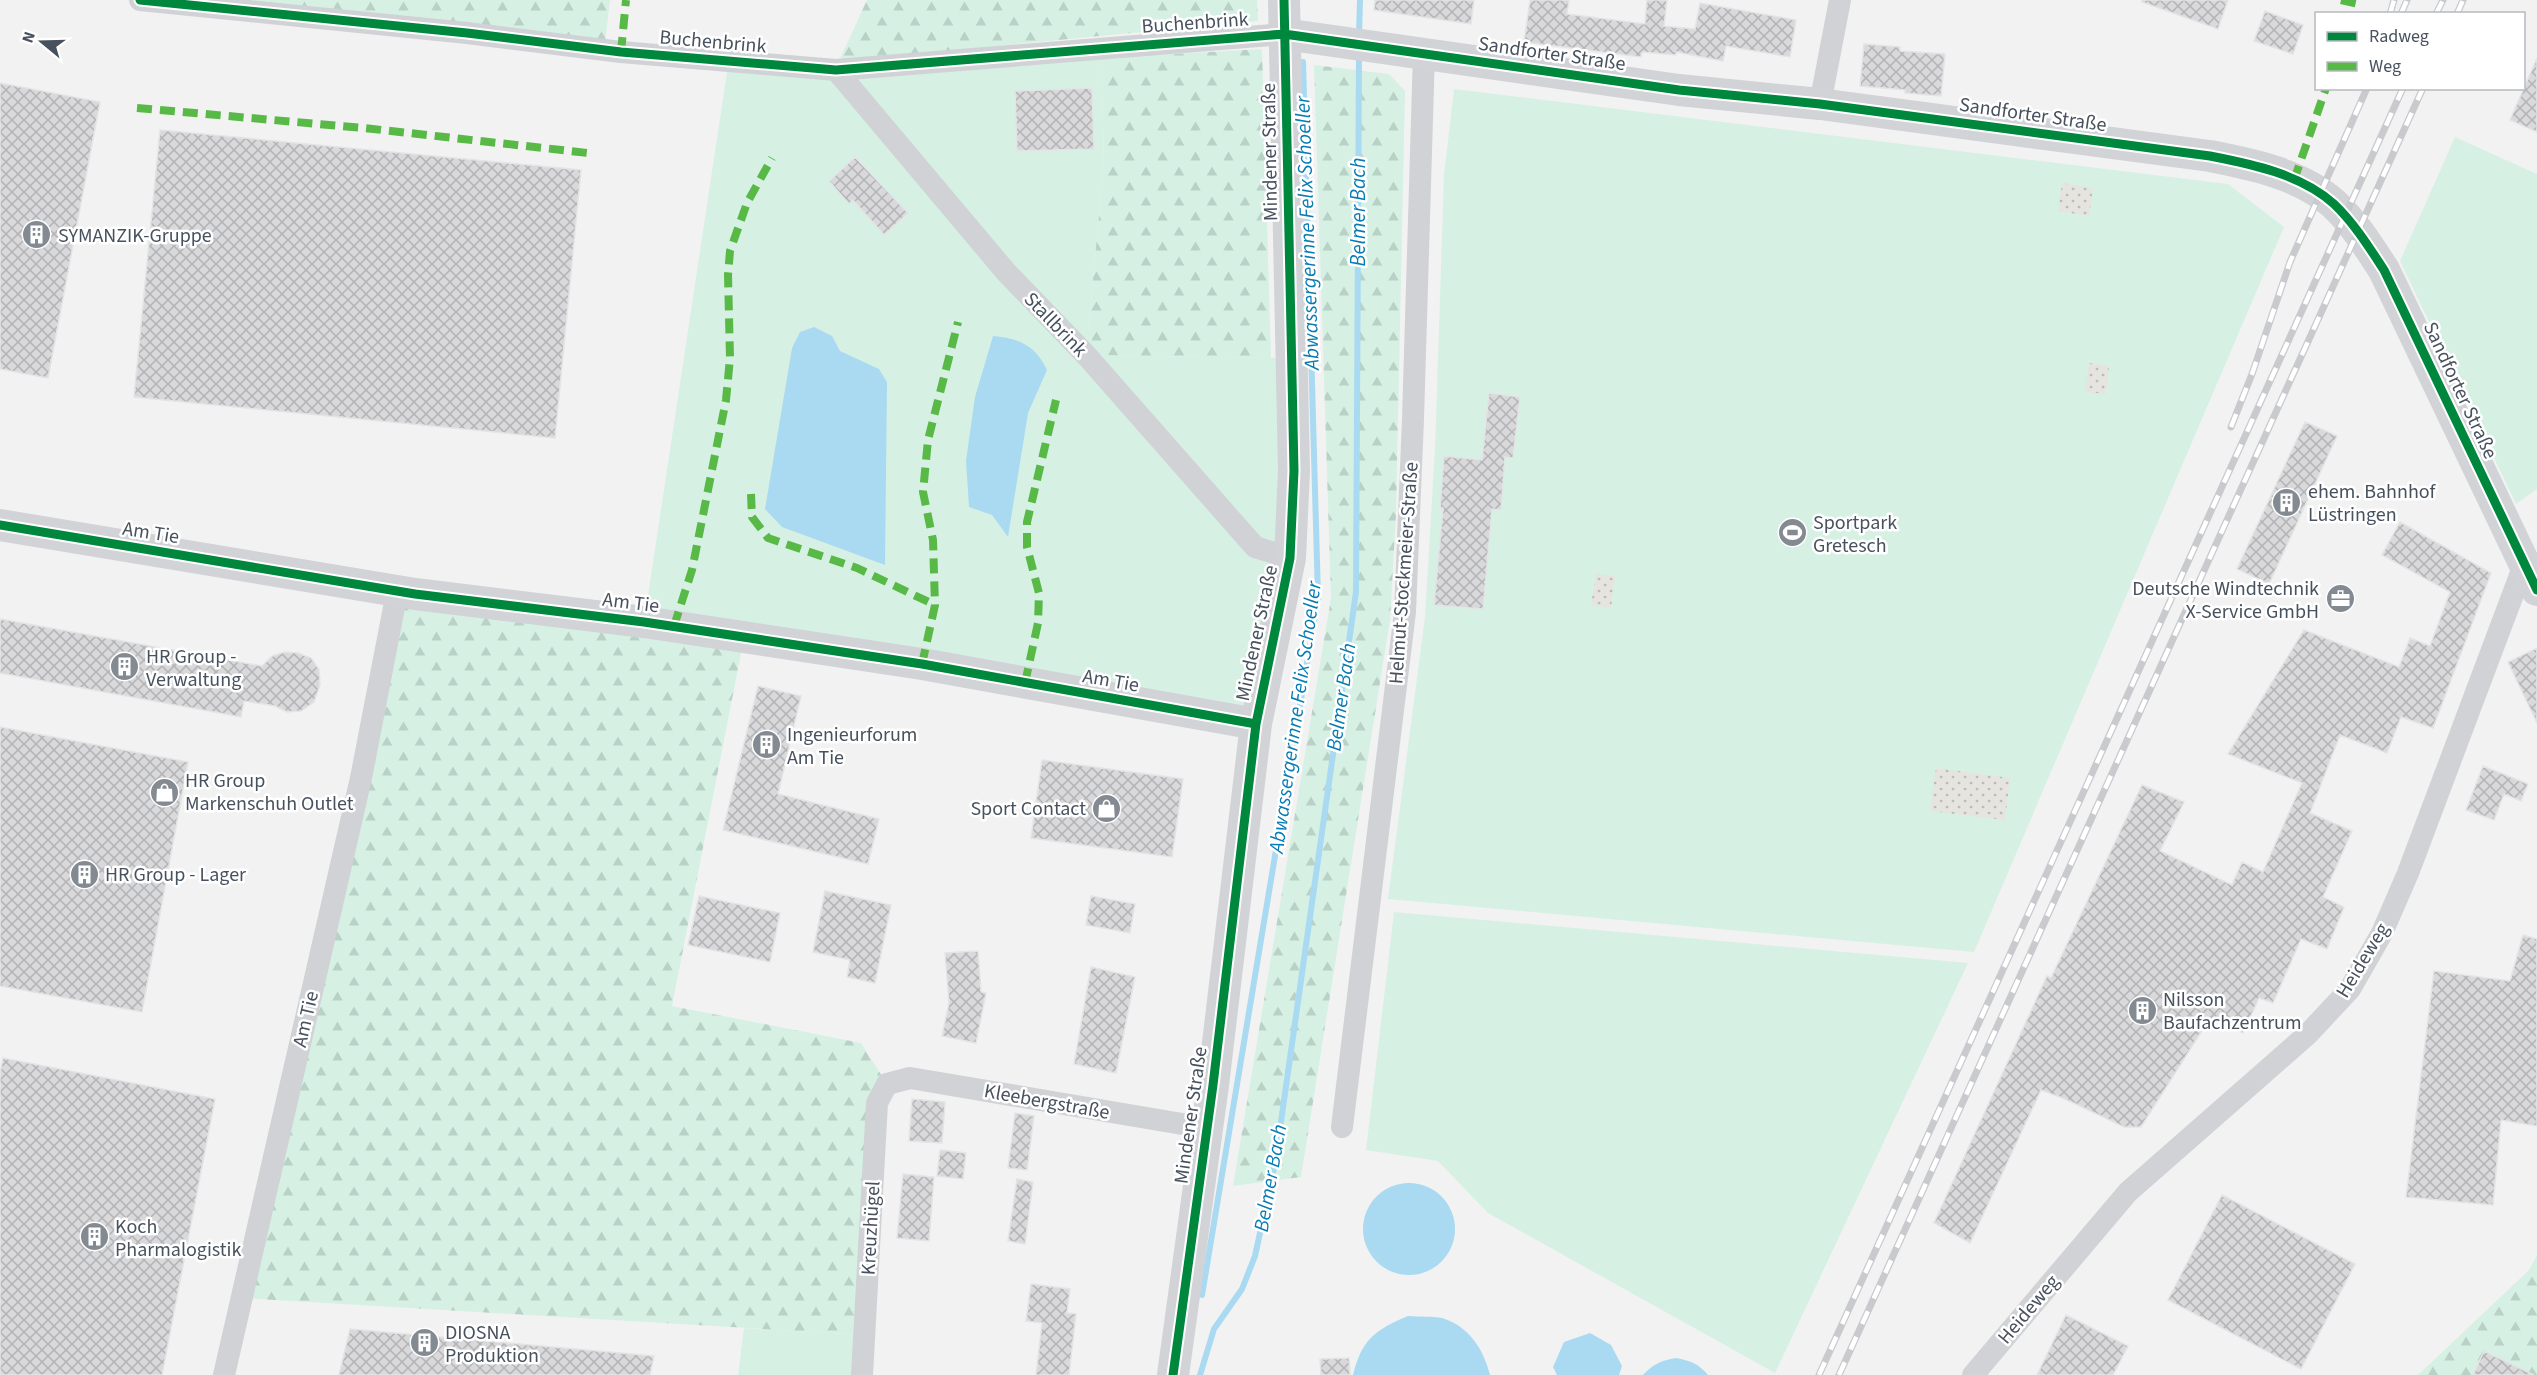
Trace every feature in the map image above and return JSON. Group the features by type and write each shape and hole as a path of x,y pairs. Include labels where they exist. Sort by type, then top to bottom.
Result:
{"street":[{"name":"Buchenbrink","path":"140,0 467,33 621,52 836,70 1284,33"},
{"name":"Mindener Straße","path":"1173,1375 1256,724 1290,558 1294,471 1284,0"},
{"path":"1820,104 1840,0"},
{"name":"Sandforter Straße","path":"1284,33 1679,90 1820,104 2210,156 2253,164 2294,180 2333,204 2359,232 2384,270 2530,578"},
{"name":"Helmut-Stockmeier-Straße","path":"1342,1127 1405,612 1424,52"},
{"name":"Stallbrink","path":"836,70 1006,272 1086,355 1255,547 1290,558"},
{"name":"Am Tie","path":"0,525 398,592 674,626 922,664 1256,724"},
{"name":"Heideweg","path":"1973,1375 2127,1192 2308,1034 2350,989 2382,933 2530,578"},
{"name":"Am Tie","path":"224,1375 360,778 398,592"},
{"name":"Kleebergstraße","path":"888,1084 910,1078 1206,1128"},
{"name":"Kreuzhügel","path":"862,1375 877,1103 888,1084"}],"green space":[{"path":"209,0 610,0 605,43"},
{"path":"867,0 1257,0 1258,21 839,61"},
{"path":"1101,48 1104,161 1086,355 1292,358 1294,471 1256,724 644,622 729,59 836,70"},
{"path":"1262,49 1271,358 1086,355 1104,161 1101,58"},
{"path":"1314,65 1389,74 1405,91 1396,515 1390,620 1301,1177 1233,1186 1331,598"},
{"name":"Sportpark Gretesch","path":"1454,89 2228,184 2284,227 1974,952 1388,899 1425,617 1435,448 1444,175"},
{"path":"2455,137 2537,174 2537,489 2516,504 2400,261"},
{"path":"397,592 744,638 672,1006 861,1043 887,1084 864,1335 242,1298"},
{"path":"1394,912 1968,963 1775,1373 1488,1213 1438,1161 1366,1150"},
{"path":"2537,1255 2537,1375 2418,1375 2529,1270"},
{"path":"744,1328 864,1335 862,1375 738,1375"}],"sand":[{"path":"2062,183 2093,188 2089,216 2058,211"},
{"path":"2089,363 2109,366 2106,394 2085,392"},
{"path":"1596,574 1615,576 1611,608 1591,605"},
{"path":"1936,768 2010,778 2005,820 1930,811"}],"water":[{"path":"814,327 832,336 840,351 879,369 887,382 885,565 782,527 765,509 792,348 800,332"},
{"path":"993,336 1019,341 1026,345 1038,355 1047,370 1028,413 1008,537 992,515 969,507 966,461 975,397"},
{"path":"1409,1183 1427,1186 1442,1196 1452,1211 1455,1229 1452,1247 1442,1262 1427,1272 1409,1275 1391,1272 1376,1262 1366,1247 1363,1229 1366,1211 1376,1196 1391,1186"},
{"path":"1408,1316 1442,1318 1460,1327 1479,1348 1490,1375 1353,1375 1361,1353 1372,1337 1378,1331"},
{"path":"1590,1333 1611,1345 1622,1366 1619,1375 1557,1375 1553,1367 1564,1342"},
{"path":"1677,1358 1694,1364 1708,1375 1643,1375 1658,1363"}],"building":[{"path":"1375,0 1474,0 1471,24 1374,10"},
{"path":"1530,0 1569,0 1567,14 1645,24 1647,0 1667,0 1664,26 1695,29 1700,3 1796,20 1790,57 1726,46 1723,61 1676,52 1676,55 1642,52 1641,57 1524,42"},
{"path":"2142,0 2228,0 2218,29 2142,2"},
{"path":"2265,11 2303,25 2293,54 2254,41"},
{"path":"1864,44 1900,47 1900,51 1945,54 1941,96 1860,86"},
{"path":"2537,58 2537,132 2510,120"},
{"name":"SYMANZIK-Gruppe","path":"0,83 100,102 48,378 0,369"},
{"path":"1092,88 1094,149 1017,151 1015,91"},
{"path":"160,130 581,170 555,438 134,397"},
{"path":"855,157 908,213 884,235 853,200 849,204 829,181"},
{"path":"1489,393 1520,397 1513,458 1505,457 1501,510 1492,509 1483,609 1434,605 1443,508 1440,508 1444,456 1482,460"},
{"name":"ehem. Bahnhof Lüstringen","path":"2305,422 2337,436 2269,584 2237,569"},
{"name":"Nilsson Baufachzentrum","path":"2400,522 2491,573 2433,728 2401,717 2387,753 2340,735 2310,813 2352,831 2323,897 2344,907 2327,949 2301,939 2273,1003 2259,998 2243,1033 2210,1018 2141,1127 2124,1127 2041,1090 1970,1243 1934,1223 2047,976 2051,978 2142,785 2184,802 2160,851 2232,885 2242,862 2263,872 2302,783 2228,754 2304,630 2399,667 2410,638 2430,646 2450,592 2382,555"},
{"name":"HR Group - Verwaltung","path":"0,619 262,666 272,656 285,652 298,653 311,658 319,669 320,685 314,702 301,711 287,712 275,706 244,701 241,717 0,673"},
{"path":"2537,648 2537,723 2508,662"},
{"name":"Ingenieurforum Am Tie","path":"758,686 801,696 778,794 879,819 868,864 723,830"},
{"name":"HR Group - Lager","path":"0,727 188,762 142,1012 0,986"},
{"name":"Sport Contact","path":"1042,760 1183,779 1172,857 1031,838"},
{"path":"2483,766 2528,784 2521,801 2504,794 2494,820 2466,810"},
{"path":"825,891 891,905 875,983 847,977 850,960 813,952"},
{"path":"699,896 780,913 770,962 688,945"},
{"path":"1091,896 1135,904 1130,933 1086,925"},
{"path":"2523,935 2537,939 2537,1126 2501,1120 2493,1205 2406,1197 2434,971 2510,981"},
{"path":"978,951 981,992 986,993 976,1043 942,1036 949,1003 945,953"},
{"path":"1091,967 1135,977 1116,1073 1074,1064"},
{"name":"Koch Pharmalogistik","path":"3,1058 215,1099 162,1375 0,1375 0,1073"},
{"path":"912,1099 945,1102 942,1143 909,1141"},
{"path":"1015,1113 1034,1116 1027,1170 1008,1168"},
{"path":"940,1150 966,1153 963,1179 937,1176"},
{"path":"903,1174 934,1177 929,1241 897,1238"},
{"path":"1017,1179 1033,1182 1025,1244 1008,1241"},
{"path":"2222,1195 2355,1264 2301,1369 2168,1300"},
{"path":"1031,1284 1070,1289 1067,1313 1076,1314 1069,1375 1036,1375 1042,1323 1026,1321"},
{"path":"2066,1315 2128,1346 2113,1375 2037,1375"},
{"name":"DIOSNA Produktion","path":"350,1329 654,1356 650,1375 339,1375"},
{"path":"2484,1351 2534,1375 2473,1375"},
{"path":"1349,1358 1350,1375 1321,1375 1320,1359"}],"waterway":[{"name":"Belmer Bach","path":"1359,35 1360,0"},
{"name":"Belmer Bach","path":"1200,1375 1214,1329 1242,1289 1255,1256 1275,1164 1356,592 1359,55"},
{"name":"Abwassergerinne Felix Schoeller","path":"1202,1295 1318,597 1303,62"}],"railway":[{"path":"2391,12 2394,0"},
{"path":"2402,12 2407,0"},
{"path":"2437,12 2443,0"},
{"path":"2458,12 2463,0"},
{"path":"2231,427 2252,374 2290,262 2366,90"},
{"path":"1819,1375 2402,90"},
{"path":"1839,1375 2422,90"}],"marked path":[{"path":"621,52 626,0"},
{"path":"2341,0 2359,4"},
{"path":"2294,180 2325,90"},
{"path":"137,108 364,128 588,153"},
{"path":"674,626 692,570 726,400 730,358 728,275 730,251 747,203 772,158"},
{"path":"922,664 935,605 933,540 923,492 928,440 958,322"},
{"path":"1025,683 1038,623 1039,593 1027,547 1027,522 1056,400"},
{"path":"751,494 752,517 768,538 857,568 935,605"}],"cycle path":[{"path":"140,0 467,33 621,52 836,70 1284,34 1679,90 1820,104 2210,156 2242,163 2291,178 2321,194 2341,211 2367,244 2384,270 2537,590"},
{"path":"1173,1375 1213,1085 1256,724 1290,558 1294,471 1284,0"},
{"path":"0,525 415,594 644,622 922,664 1256,724"}],"place":[{"name":"SYMANZIK-Gruppe","path":"37,235"},
{"name":"ehem. Bahnhof Lüstringen","path":"2287,503"},
{"name":"Sportpark Gretesch","path":"1792,533"},
{"name":"Deutsche Windtechnik X-Service GmbH","path":"2340,599"},
{"name":"HR Group - Verwaltung","path":"125,667"},
{"name":"Ingenieurforum Am Tie","path":"766,745"},
{"name":"HR Group Markenschuh Outlet","path":"164,792"},
{"name":"Sport Contact","path":"1107,808"},
{"name":"HR Group - Lager","path":"84,874"},
{"name":"Nilsson Baufachzentrum","path":"2142,1010"},
{"name":"Koch Pharmalogistik","path":"94,1237"},
{"name":"DIOSNA Produktion","path":"424,1343"}]}
